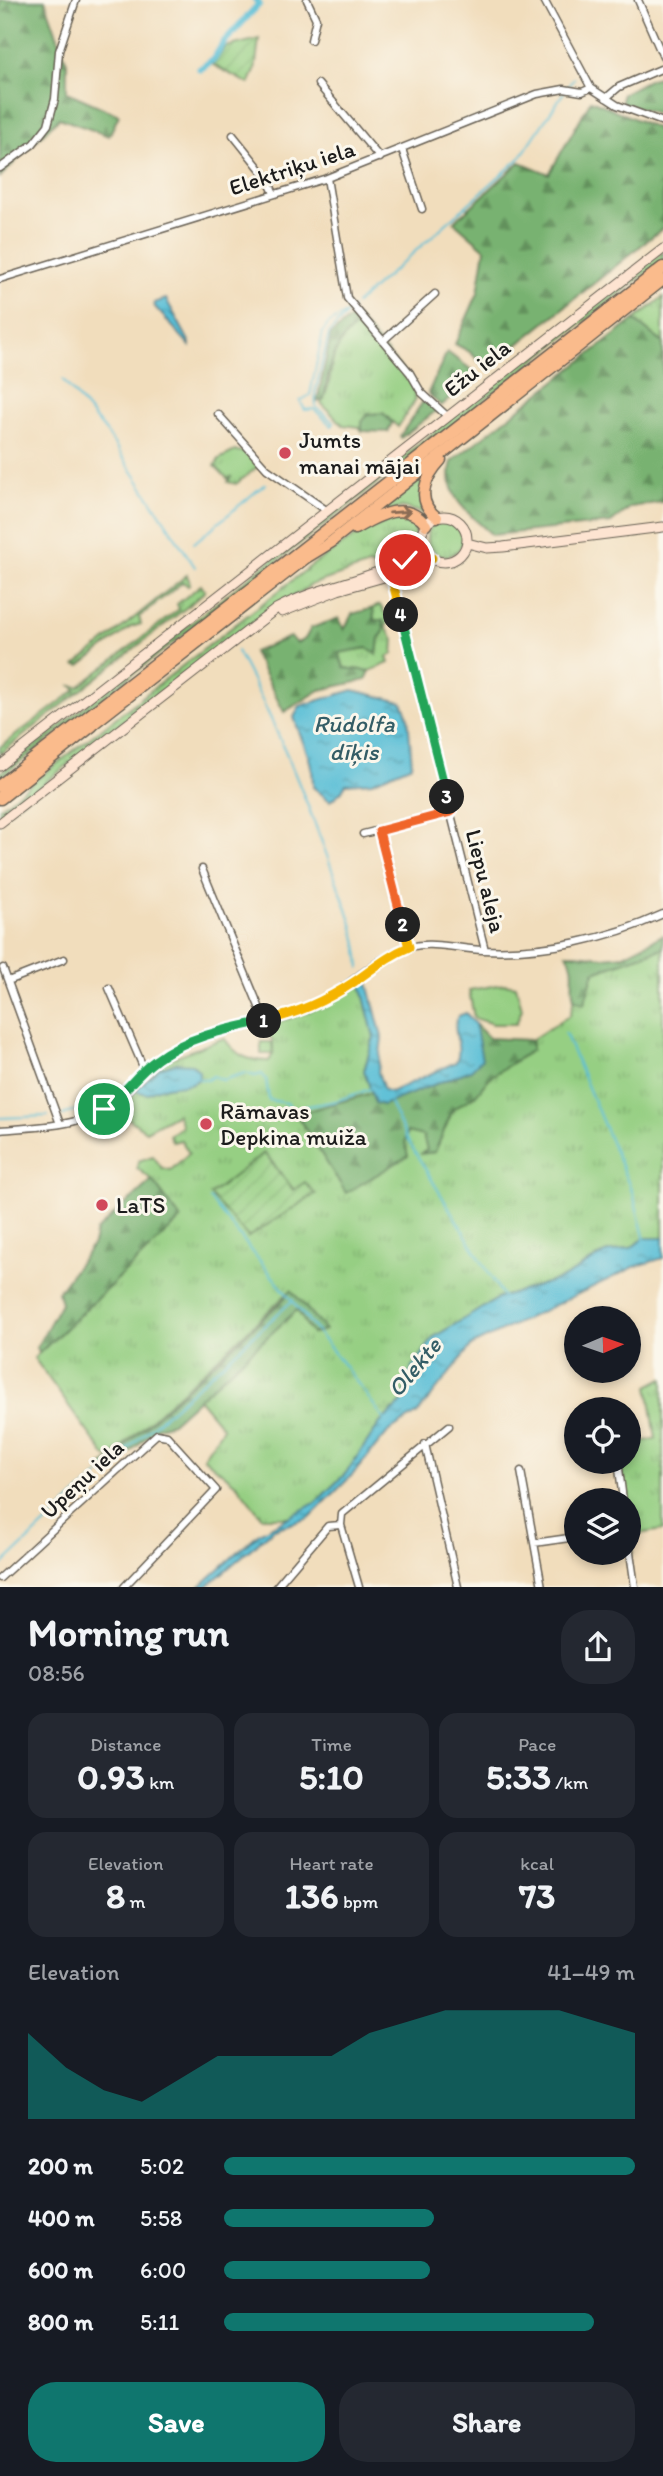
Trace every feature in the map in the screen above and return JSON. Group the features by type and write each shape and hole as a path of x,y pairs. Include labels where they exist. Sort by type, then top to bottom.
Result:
{"highway":[{"path":"0,786 663,268"},
{"path":"0,798 663,280"},
{"path":"437,517 425,501 424,486 433,468 457,442"},
{"path":"327,545 396,511 411,510 426,525"}],"main road":[{"name":"Ežu iela","path":"0,766 663,249"},
{"path":"437,517 458,520 465,529 467,543 455,559 442,562 432,558 423,547 421,537 426,525 437,517"},
{"path":"467,543 487,548 503,547 663,527"},
{"path":"0,824 263,619 304,594 389,568 423,547"},
{"path":"263,619 432,558"}],"street":[{"path":"0,168 33,144 48,125 55,99 59,51 76,0"},
{"path":"307,0 316,19 311,40"},
{"path":"544,0 591,88 606,98 663,122"},
{"path":"638,0 663,57"},
{"path":"606,98 619,88 663,68"},
{"path":"318,84 380,158"},
{"name":"Elektriķu iela","path":"0,279 327,178 537,94 564,89 582,92 591,88"},
{"path":"233,135 265,175 274,193"},
{"path":"402,149 422,209"},
{"path":"327,178 347,298 410,373 421,392 447,416"},
{"path":"383,341 435,294"},
{"path":"218,414 267,469 326,510"},
{"name":"Liepu aleja","path":"391,575 485,950"},
{"path":"363,834 451,812"},
{"path":"379,831 409,947"},
{"path":"202,869 265,1021"},
{"path":"0,1130 85,1119 121,1097 144,1069 185,1043 265,1021 317,1003 355,981 390,954 409,947 429,944 485,950 603,938 663,914"},
{"path":"8,981 64,959"},
{"path":"3,968 60,1124"},
{"path":"109,988 144,1069"},
{"path":"359,1587 341,1525 345,1509 449,1426"},
{"name":"Upeņu iela","path":"0,1578 157,1434 167,1436 216,1490 124,1587"},
{"path":"425,1444 457,1587"},
{"path":"521,1471 542,1587"},
{"path":"277,1587 328,1526 341,1525"},
{"path":"534,1543 564,1539"},
{"path":"632,1565 635,1587"}],"green space":[{"path":"0,0 45,0 67,63 67,92 119,115 109,136 59,118 0,177"},
{"path":"259,39 255,71 249,84 213,65 226,47"},
{"path":"663,76 663,115 622,103 622,94 650,79"},
{"path":"591,100 663,131 663,228 487,369 470,352 455,344 478,293 485,249 454,222 520,162 549,174"},
{"path":"663,252 663,260 0,778 0,773"},
{"path":"663,297 663,343 634,320"},
{"path":"353,316 358,324 337,348 324,399 317,402 331,335"},
{"path":"358,319 413,382 415,401 398,427 383,413 362,422 362,431 359,427 343,425 321,403 329,382 334,354 346,335 358,324"},
{"path":"634,320 663,343 663,502 631,507 611,523 492,535 466,511 454,495 450,474 452,461"},
{"path":"447,352 479,375 441,406 428,393"},
{"path":"426,397 437,410 401,438 400,436"},
{"path":"383,413 392,423 388,432 362,431 362,422 368,414"},
{"path":"235,451 246,452 259,466 236,484 228,482 232,476 228,479 215,466 219,459"},
{"path":"423,478 424,513 402,507 371,518"},
{"path":"404,515 416,521 413,551 378,569 369,565 313,584 232,636 0,818 0,808 312,565 363,531"},
{"path":"445,520 458,525 463,538 458,551 445,556 432,551 427,538 432,525"},
{"path":"187,575 190,583 188,586 183,582 139,617 141,624 131,627 80,666 76,665"},
{"path":"201,585 205,591 187,607 0,754 0,747 76,690 72,686 79,687 179,609 177,604"},
{"path":"380,605 388,619 386,628 394,639 393,654 387,657 389,663 370,671 344,668 339,652 367,648 377,655 379,638 384,632 383,620 374,620 373,608"},
{"path":"373,608 374,620 383,620 384,632 379,638 377,655 367,648 339,653 344,668 370,671 366,680 320,690 284,712 253,652 290,637 297,643 305,639 311,628 339,618 344,630 352,614"},
{"path":"663,935 663,948 594,972 584,1004 574,999 573,971 567,953 603,957 624,955"},
{"path":"663,948 663,1238 644,1238 631,1248 605,1253 563,1278 499,1298 434,1337 407,1376 404,1400 380,1423 346,1473 315,1503 291,1517 262,1517 237,1485 203,1457 223,1428 198,1398 297,1310 291,1290 112,1456 106,1457 34,1358 181,1219 152,1180 137,1168 138,1161 153,1156 162,1168 171,1170 189,1153 181,1140 173,1142 169,1135 182,1126 177,1114 146,1131 126,1117 115,1121 112,1114 166,1060 224,1038 243,1056 269,1061 273,1054 273,1040 258,1027 311,1010 361,984 374,1037 364,1070 372,1093 296,1114 346,1192 405,1143 407,1131 423,1136 428,1150 422,1153 435,1152 453,1109 475,1095 490,1077 532,1050 531,1040 570,1015 574,999 584,1003 594,972","holes":["265,1153 294,1190 315,1194 248,1237"]},
{"path":"504,984 516,986 522,1009 516,1024 493,1024 474,1018 469,990"},
{"path":"475,1024 489,1038 531,1040 532,1050 490,1077 476,1095 453,1109 435,1152 420,1154 427,1150 423,1136 407,1132 405,1143 408,1156 346,1193 296,1114 372,1093 375,1103 383,1105 471,1070 477,1033"},
{"path":"261,1042 272,1042 273,1054 261,1054"},
{"path":"264,1153 293,1190 305,1182 315,1194 248,1237 210,1195"},
{"path":"152,1180 181,1219 40,1352 36,1348 61,1303 58,1292 93,1244 96,1231"},
{"path":"291,1290 325,1330 312,1334 297,1310 172,1423 158,1427 106,1473 99,1469 283,1300"},
{"path":"663,1378 663,1530 641,1534 641,1488 623,1488 622,1474 641,1474 641,1442 656,1439 648,1386"}],"water":[{"path":"166,299 190,346 155,307 154,303"},
{"name":"Rūdolfa dīķis","path":"353,690 402,702 408,717 412,765 372,782 346,784 330,801 313,787 310,760 294,717 300,706"},
{"path":"366,975 382,1037 378,1072 384,1090 391,1092 456,1062 459,1050 456,1022 458,1016 466,1013 475,1024 482,1059 471,1070 383,1105 375,1103 364,1071 374,1037 361,984"},
{"path":"176,1063 192,1064 199,1071 199,1079 147,1094 134,1091 160,1068"},
{"name":"Olekte","path":"644,1238 663,1238 663,1258 634,1267 472,1345 418,1413 388,1432 354,1473 309,1518 274,1529 206,1587 199,1587 259,1533 315,1503 346,1473 380,1423 404,1400 407,1376 434,1337 499,1298 563,1278 605,1253 631,1248"}],"waterway":[{"path":"200,69 214,59 224,42 259,4 256,0"},
{"path":"567,88 574,78"},
{"path":"356,304 520,158 564,92"},
{"path":"347,313 328,324 323,332 310,395 300,401 305,410 314,409 332,426 334,423 316,407 315,393 329,333 352,308"},
{"path":"63,380 107,433 195,567"},
{"path":"194,543 265,484"},
{"path":"237,651 275,728 319,834 353,927 360,968"},
{"path":"565,1033 633,1194 645,1240"},
{"path":"199,1079 207,1080 213,1076 223,1080 245,1073 255,1076 262,1074 266,1079 269,1100 287,1103 292,1109 336,1101 370,1089"},
{"path":"63,1115 96,1103 118,1087"},
{"path":"390,1103 407,1139 504,1298"},
{"path":"0,1118 48,1116"},
{"path":"210,1199 385,1420"},
{"path":"0,1567 293,1300"}],"place":[{"name":"Jumts manai mājai","path":"285,453"},
{"name":"Rāmavas Depkina muiža","path":"206,1124"},
{"name":"LaTS","path":"102,1205"}],"route":[{"path":"104,1109 121,1097 144,1069 166,1053 210,1034 269,1020 317,1003 355,981 390,954 409,947 379,831 451,812 391,575 432,558 423,547 405,560"}]}
